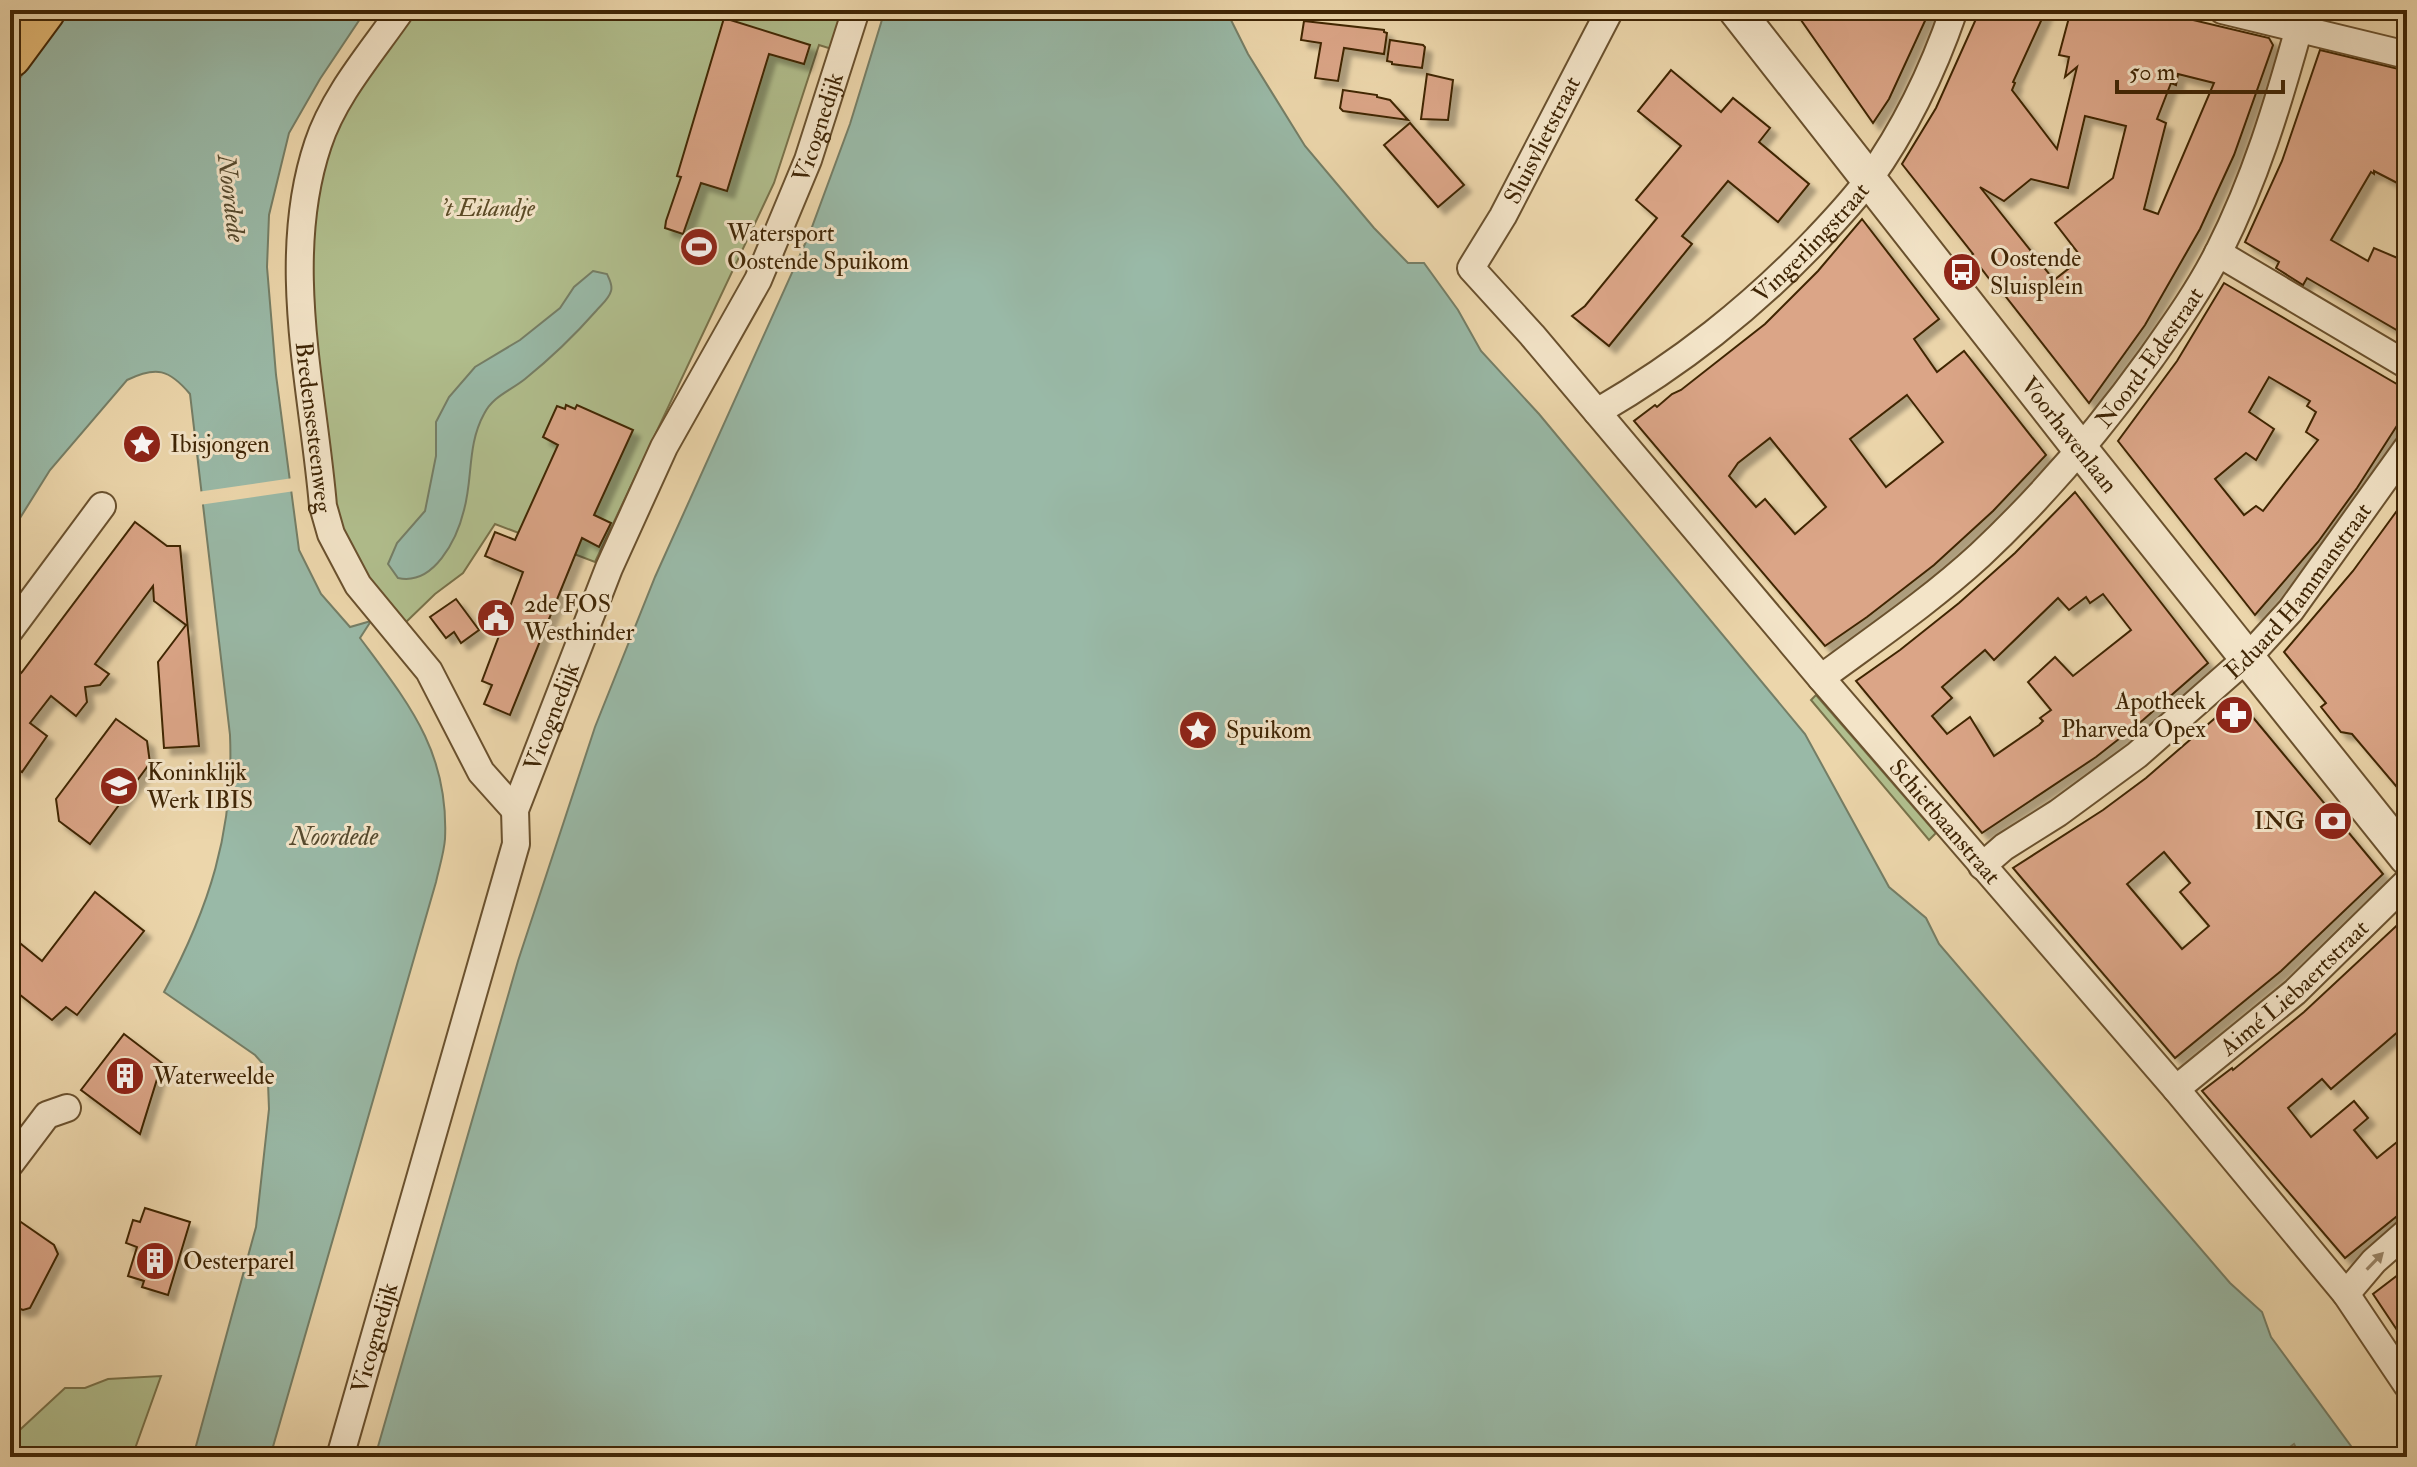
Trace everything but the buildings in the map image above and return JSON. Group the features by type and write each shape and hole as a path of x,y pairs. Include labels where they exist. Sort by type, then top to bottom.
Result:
{"main road":[{"path":"10,56 44,10"}],"street":[{"name":"Bredensesteenweg","path":"401,10 335,106 318,143 306,189 299,242 302,298 323,506 331,534 358,585 429,671 481,772 515,810"},
{"name":"Vicognedijk","path":"340,1457 516,844 515,810 592,609 658,460 758,280 808,160 856,10"},
{"name":"Sluisvlietstraat","path":"1471,268 1503,216 1610,10"},
{"name":"Voorhavenlaan","path":"1736,10 2081,450 2407,858"},
{"name":"Vingerlingstraat","path":"1597,412 1657,377 1717,333 1778,280 1869,179 1911,107 1954,10"},
{"path":"2222,10 2407,55"},
{"name":"Noord-Edestraat","path":"1821,678 1919,606 1979,556 2081,450 2180,317 2218,253 2277,107 2299,28"},
{"path":"2218,253 2407,365"},
{"name":"Schietbaanstraat","path":"1471,268 2176,1089 2346,1294 2407,1385"},
{"name":"Eduard Hammanstraat","path":"1982,866 2004,847 2058,813 2137,755 2247,658 2291,610 2407,448"},
{"path":"10,630 102,506"},
{"name":"Aimé Liebaertstraat","path":"2176,1089 2295,992 2407,882"},
{"path":"10,1164 47,1115 67,1108"},
{"path":"2346,1294 2374,1261 2407,1232"}],"green space":[{"name":"'t Eilandje","path":"413,10 846,10 835,50 819,45 774,183 595,562 495,524 463,573 435,594 404,624 357,571 331,515 312,335 311,210 330,135"},
{"path":"1816,695 1936,833 1929,840 1811,700"},
{"path":"161,1376 132,1457 10,1457 10,1439 65,1388 85,1388 108,1379"}],"water":[{"name":"Noordede","path":"69,10 366,10 289,133 269,215 267,267 276,375 299,550 321,594 350,627 371,621 360,638 395,685 433,755 445,808 445,839 436,882 270,1457 193,1457 256,1227 269,1109 264,1065 255,1055 164,992 206,899 223,837 230,770 230,735 190,394 175,379 162,372 146,373 127,380 50,470 10,534 10,92"},
{"name":"Spuikom","path":"885,10 1226,10 1248,54 1305,146 1408,263 1424,263 1458,310 1481,351 1539,414 1805,734 1889,887 1926,918 1939,944 2230,1283 2262,1312 2271,1337 2359,1457 2301,1457 2294,1444 2277,1457 375,1457 518,961 595,727 655,577 809,235 850,124"},
{"path":"593,271 607,274 612,287 609,297 553,355 488,408 475,438 467,498 450,546 433,568 423,575 411,579 398,578 388,564 397,543 425,511 436,456 436,422 449,397 475,367 520,340 560,308 574,287"}],"pier":[{"path":"293,478 295,491 199,505 197,492"}],"place":[{"name":"Watersport Oostende Spuikom","path":"699,247"},
{"name":"Oostende Sluisplein","path":"1962,272"},
{"name":"Ibisjongen","path":"142,444"},
{"name":"2de FOS Westhinder","path":"496,618"},
{"name":"Apotheek Pharveda Opex","path":"2234,715"},
{"name":"Spuikom","path":"1198,730"},
{"name":"Koninklijk Werk IBIS","path":"119,786"},
{"name":"ING","path":"2333,821"},
{"name":"Waterweelde","path":"125,1076"},
{"name":"Oesterparel","path":"155,1261"}]}
